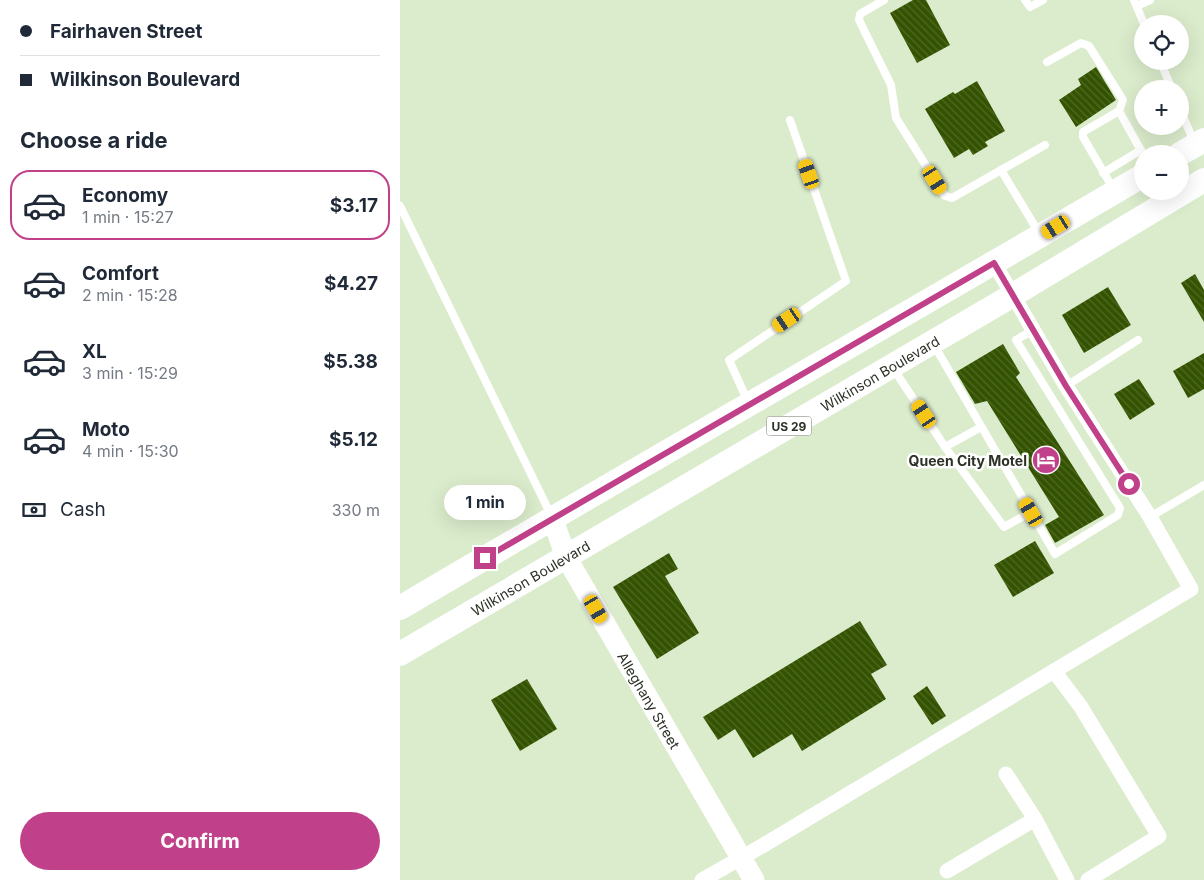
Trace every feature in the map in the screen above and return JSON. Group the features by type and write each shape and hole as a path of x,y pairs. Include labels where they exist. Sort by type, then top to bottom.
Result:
{"main road":[{"name":"US 29","path":"400,608 552,517 1041,236 1109,183 1134,178"},
{"name":"Wilkinson Boulevard","path":"400,654 1013,295 1204,180"}],"street":[{"path":"702,880 1191,589 1150,516 1066,386 994,263"},
{"name":"Alleghany Street","path":"552,517 566,557 754,880"},
{"path":"1054,671 1081,707 1159,836 1088,880"},
{"path":"1006,774 1036,819 1067,880"},
{"path":"946,871 1036,819"}],"lane":[{"path":"884,0 860,14 859,20 891,84 896,118 945,196 952,198 1045,145"},
{"path":"1025,0 1030,7 1043,0"},
{"path":"1141,15 1136,3 1150,0"},
{"path":"1047,62 1081,43 1089,46 1123,100 1119,111 1084,132 1083,137 1109,183 1134,160"},
{"path":"1119,111 1138,145"},
{"path":"749,404 729,360 846,281 790,120"},
{"path":"1001,170 1041,236"},
{"path":"400,206 552,517"},
{"path":"933,342 1056,554 1118,515 1120,508 1016,340 1033,330"},
{"path":"1066,386 1138,340"},
{"path":"892,366 945,447 1004,527 1031,512"},
{"path":"945,447 981,427"},
{"path":"1150,516 1204,486"}],"building":[{"path":"913,0 926,0 950,45 917,63 890,13"},
{"path":"1096,67 1116,100 1076,127 1059,100 1081,85 1078,79"},
{"path":"977,81 1005,131 985,142 988,146 973,155 969,149 954,158 925,109 953,92 955,94"},
{"path":"1195,274 1204,290 1204,322 1181,283"},
{"path":"1108,287 1131,325 1084,353 1062,315"},
{"name":"Queen City Motel","path":"1003,344 1020,373 1016,377 1104,515 1055,543 1045,525 1059,517 987,401 975,404 956,372"},
{"path":"1204,353 1204,389 1188,398 1173,371"},
{"path":"1139,379 1155,404 1130,420 1114,394"},
{"path":"1035,541 1054,573 1013,597 994,565"},
{"path":"669,553 678,569 665,576 699,633 657,659 613,587"},
{"path":"860,621 887,665 871,674 886,699 802,751 792,734 753,758 735,729 718,740 703,717"},
{"path":"527,679 557,729 520,751 491,700"},
{"path":"927,686 946,716 932,725 913,696"}],"place":[{"name":"Queen City Motel","path":"1046,460"}],"route":[{"path":"485,558 552,517 994,263 1066,386 1129,484"}]}
